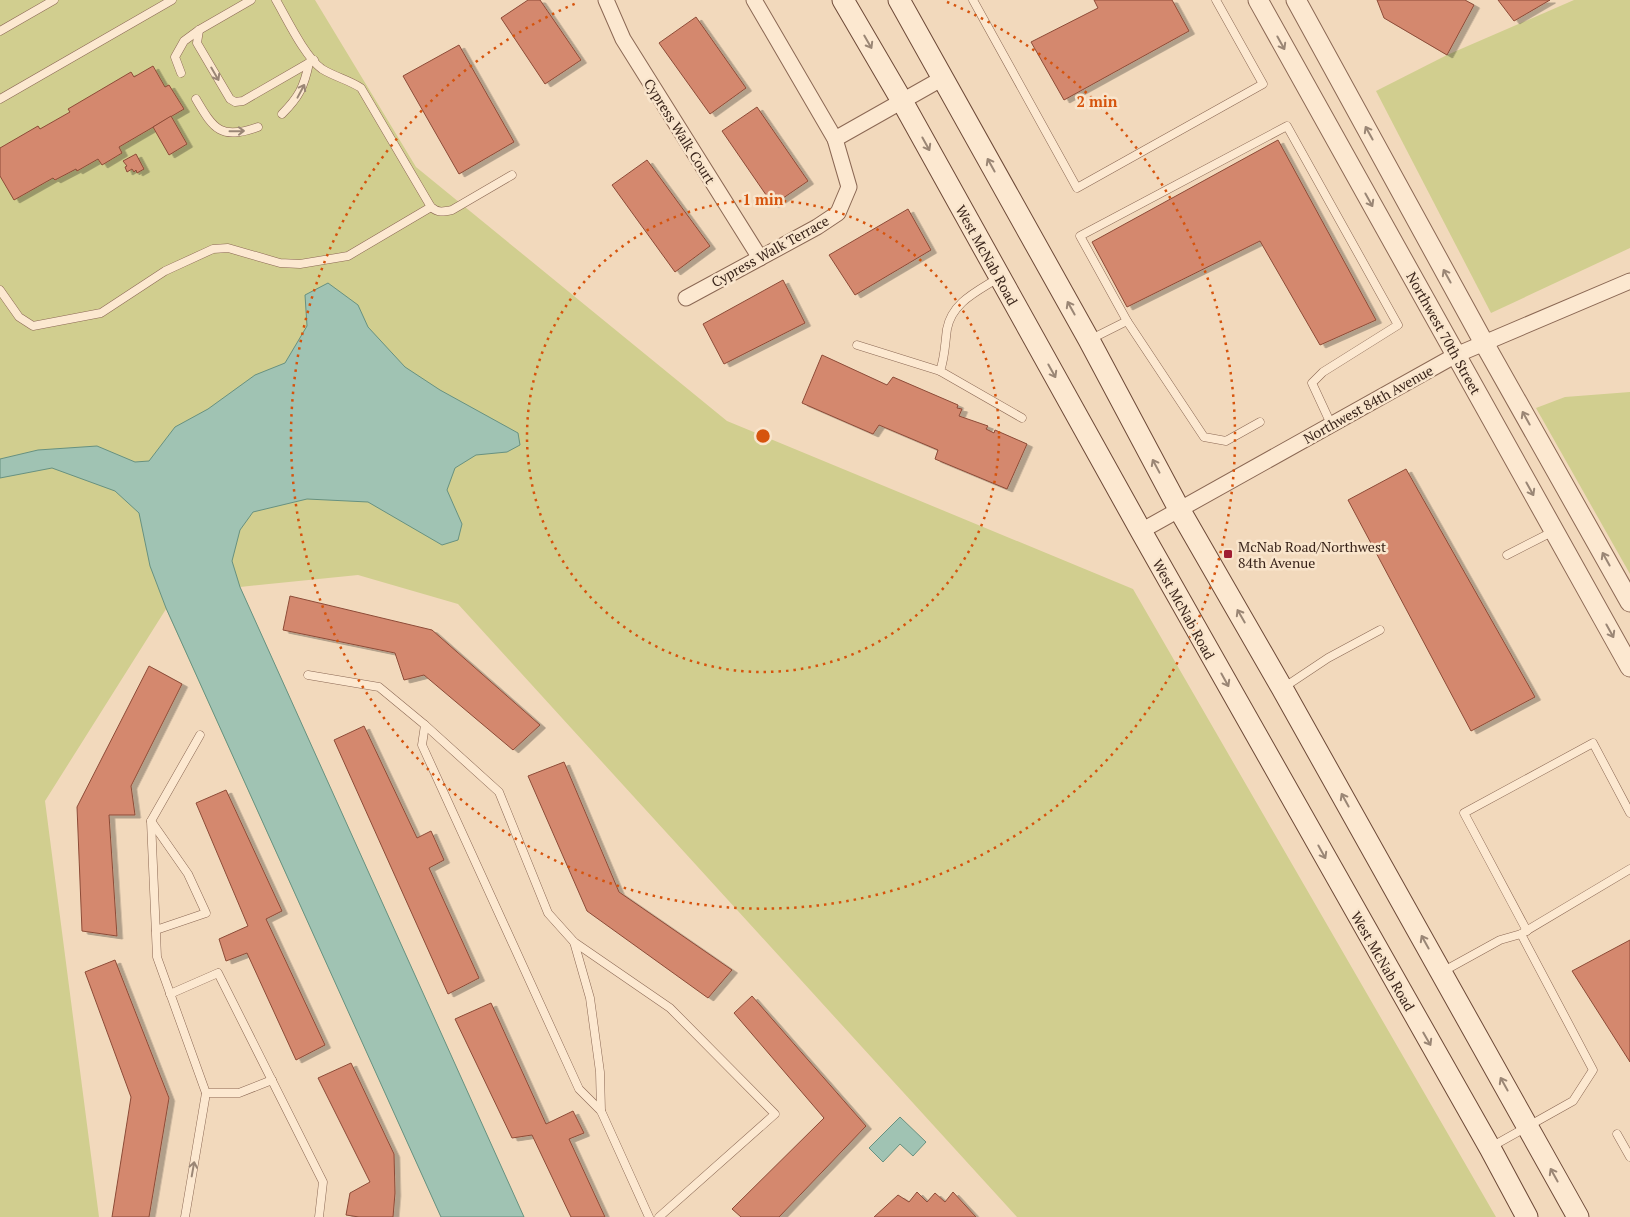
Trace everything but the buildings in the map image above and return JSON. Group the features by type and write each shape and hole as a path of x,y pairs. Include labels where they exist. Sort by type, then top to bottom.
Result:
{"main road":[{"name":"West McNab Road","path":"843,0 902,101 1141,531 1490,1148 1526,1217"},
{"path":"899,0 1089,340 1179,509 1282,688 1578,1217"}],"street":[{"name":"Cypress Walk Court","path":"606,0 623,39 760,258"},
{"name":"Cypress Walk Terrace","path":"686,298 817,227 838,213 849,187 835,139 754,0"},
{"name":"Northwest 70th Street","path":"1258,0 1630,666"},
{"path":"1296,0 1484,343 1630,602"},
{"path":"1298,74 1328,58"},
{"path":"835,139 943,78"},
{"name":"Northwest 84th Avenue","path":"1141,531 1456,355 1630,281"}],"lane":[{"path":"0,31 54,0"},
{"path":"0,99 172,0"},
{"path":"181,73 175,57 184,41 199,30 251,0"},
{"path":"276,0 311,62 334,76 361,88 431,207 436,211 452,210 512,175"},
{"path":"973,0 1077,188 1263,84 1216,0"},
{"path":"199,30 197,43 230,99 235,102 243,101 311,62"},
{"path":"282,114 296,99 305,83 311,62"},
{"path":"196,99 209,122 223,131 241,133 258,127"},
{"path":"1260,422 1226,441 1204,437 1127,321 1080,236 1288,126 1398,325 1324,372 1312,383 1331,424"},
{"path":"0,290 19,317 33,326 101,313 165,271 213,249 228,248 280,263 300,264 348,256 431,207"},
{"path":"940,371 948,326 954,311 962,301 1000,277"},
{"path":"1089,340 1127,321"},
{"path":"857,345 940,371 1022,418"},
{"path":"1507,555 1554,531"},
{"path":"1282,688 1328,658 1380,630"},
{"path":"308,675 379,687 425,725 499,792 548,913 574,942 670,1008 775,1114 658,1217"},
{"path":"425,725 422,745 578,1089 601,1111 649,1217"},
{"path":"185,1217 206,1094 157,957 151,821 200,734"},
{"path":"1490,1148 1573,1101 1593,1070 1464,813 1593,744 1630,813"},
{"path":"151,821 188,874 206,913 156,930"},
{"path":"1442,972 1500,940 1524,933 1630,869"},
{"path":"574,942 590,998 600,1072 601,1111"},
{"path":"170,994 218,973 323,1182 319,1217"},
{"path":"206,1094 240,1093 272,1080"},
{"path":"1617,1134 1630,1157"}],"shaded area":[{"path":"0,0 315,0 416,167 727,421 1133,589 1496,1217 1017,1217 458,604 358,575 240,587 524,1217 441,1217 166,609 45,801 99,1217 0,1217"},
{"path":"1574,0 1630,0 1630,248 1491,313 1376,91 1447,55"},
{"path":"328,283 358,305 368,327 405,367 440,390 518,433 520,445 507,452 476,455 455,468 447,490 462,524 458,540 442,545 368,502 307,499 253,512 240,530 232,561 240,587 524,1217 441,1217 166,608 150,566 139,513 115,491 52,468 0,478 0,459 38,450 97,446 135,462 149,461 175,427 208,409 255,375 285,363 307,326 305,295"},
{"path":"1630,392 1630,574 1536,408 1565,397"},
{"path":"900,1117 926,1142 913,1156 900,1144 883,1162 869,1148"}],"place":[{"name":"McNab Road/Northwest 84th Avenue","path":"1228,554"}]}
